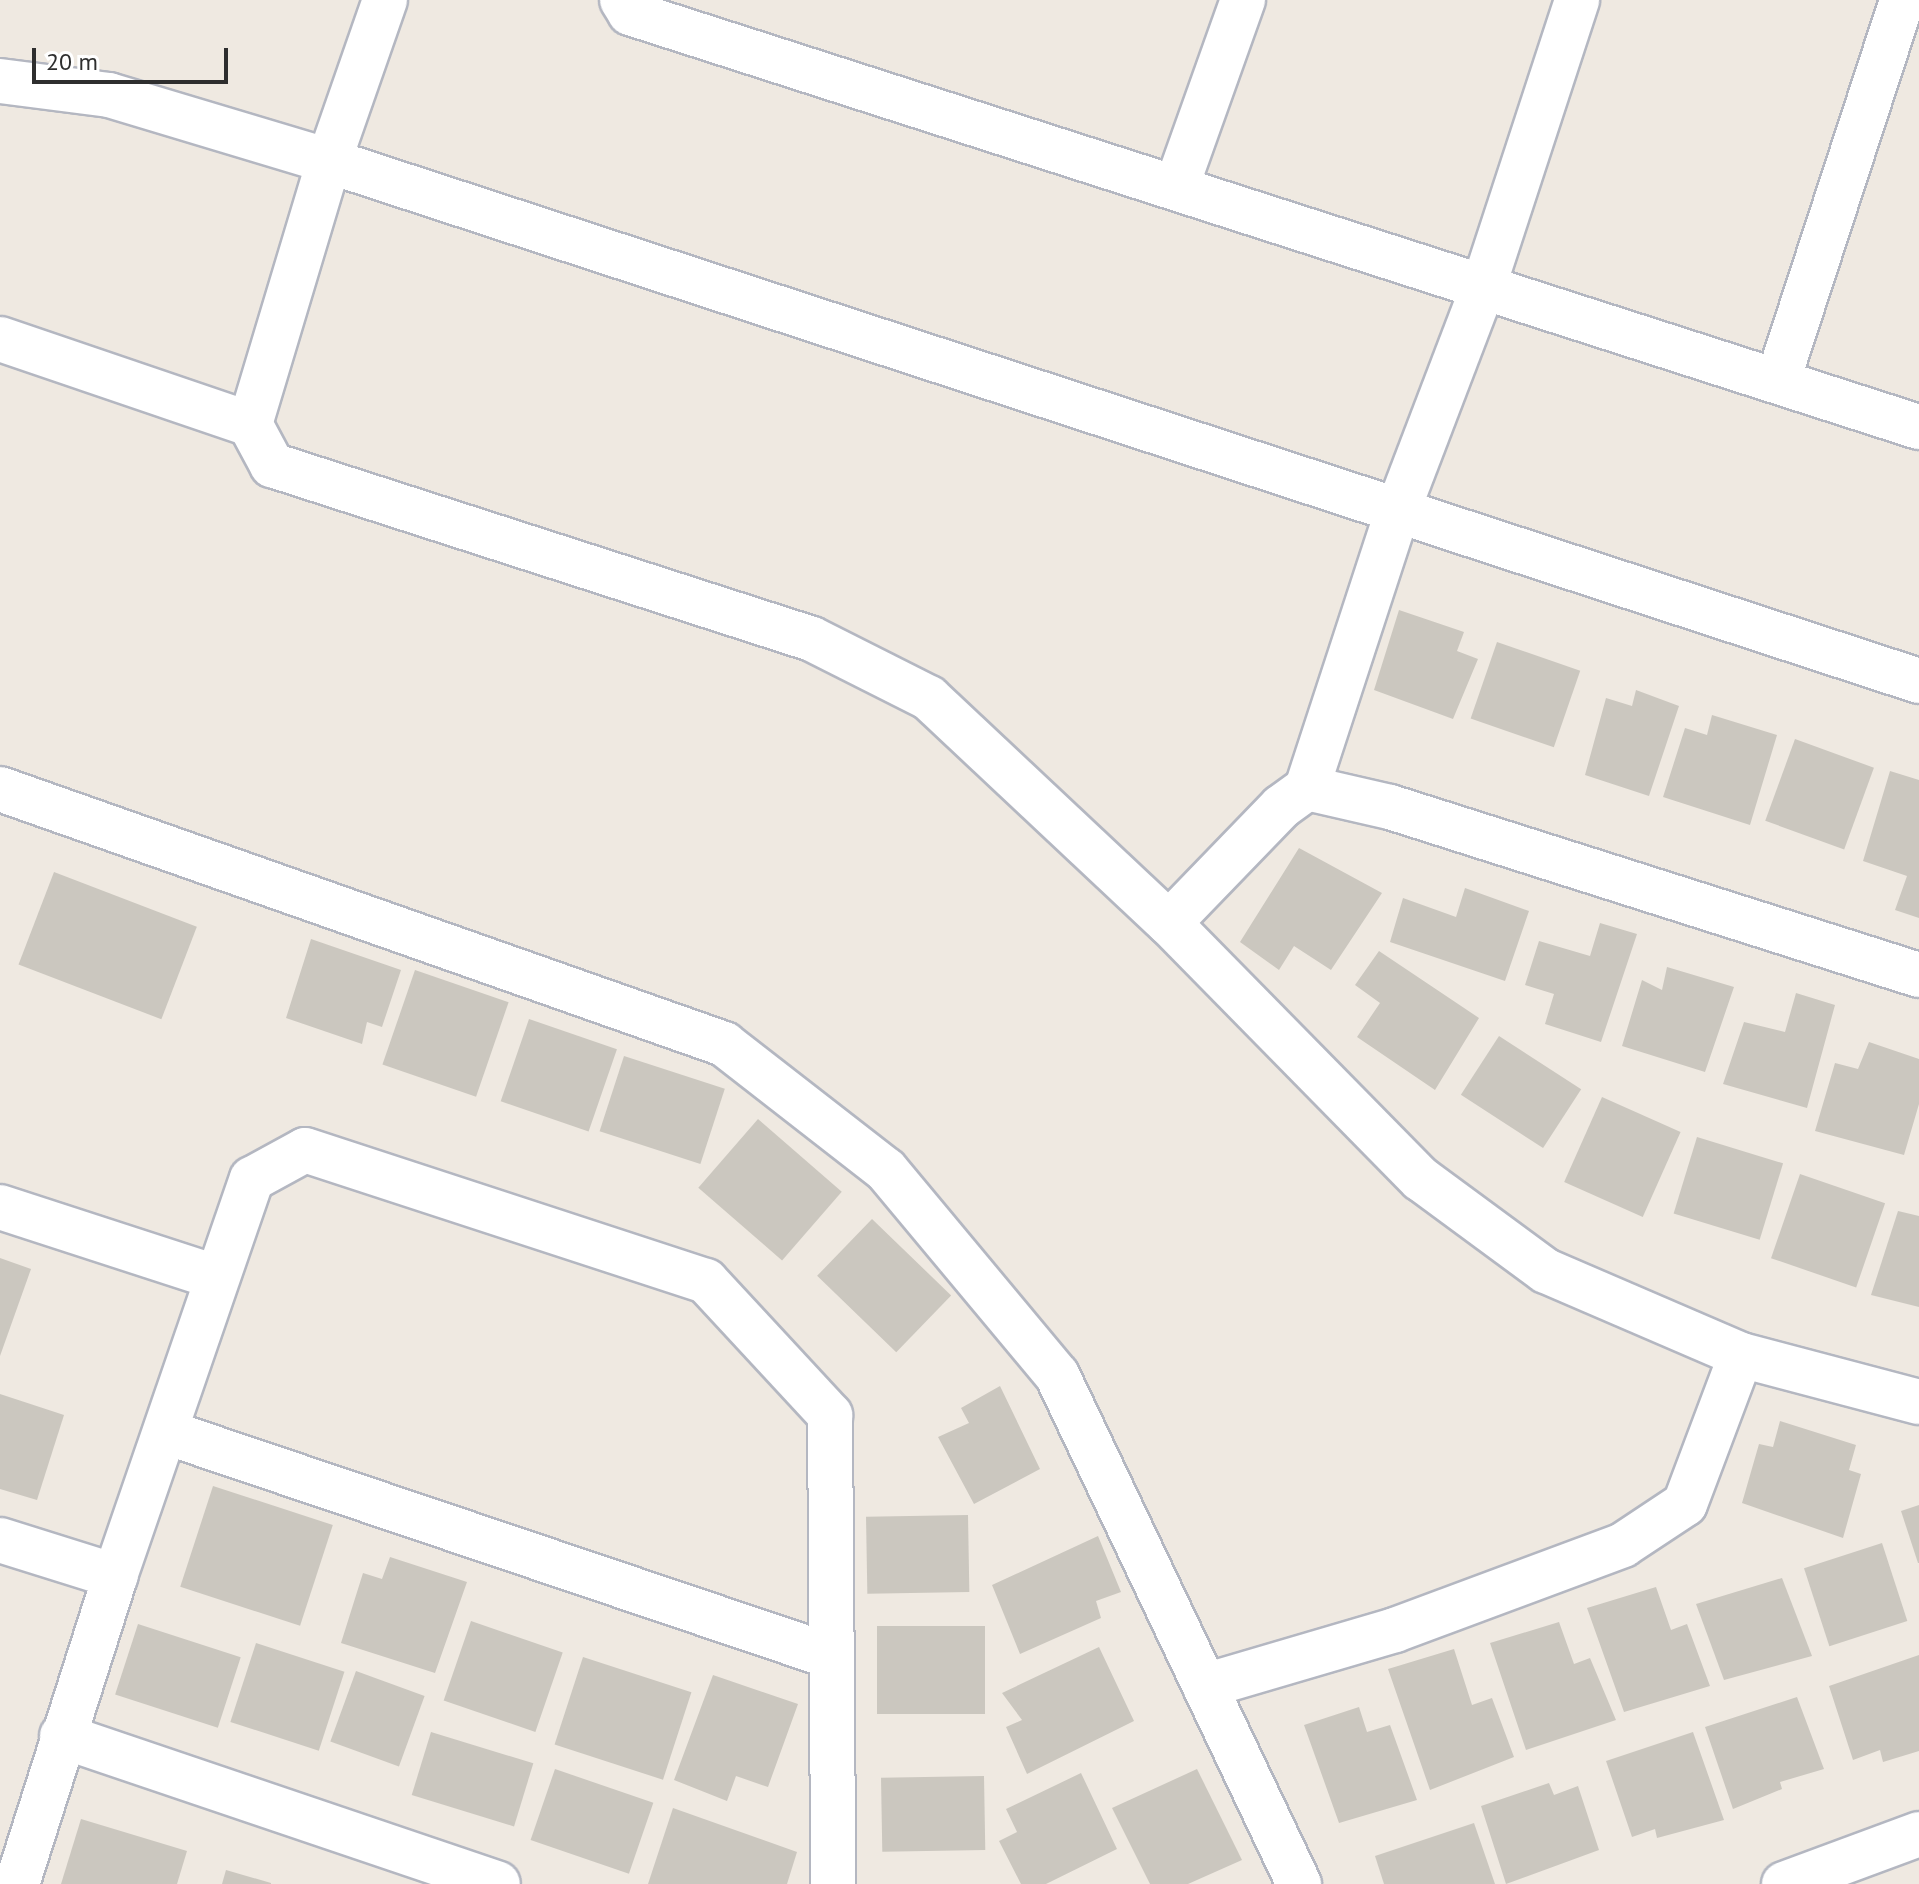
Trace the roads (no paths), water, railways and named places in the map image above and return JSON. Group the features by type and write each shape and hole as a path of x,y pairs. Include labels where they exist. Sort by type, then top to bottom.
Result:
{"street":[{"path":"250,424 329,161 385,0"},
{"path":"622,0 630,13 1919,427"},
{"path":"1176,188 1243,0"},
{"path":"1169,923 1281,807 1307,788 1398,510 1484,285 1577,0"},
{"path":"1778,380 1905,15"},
{"path":"0,81 109,95 329,161 1919,681"},
{"path":"0,339 250,424 272,465 812,639 929,698 1169,923 1421,1179 1546,1271 1741,1355 1919,1402"},
{"path":"1307,788 1390,807 1919,975"},
{"path":"0,789 724,1044 886,1170 1057,1375 1299,1884"},
{"path":"17,1884 115,1576 166,1432 215,1277 252,1179 305,1150 706,1281 830,1415 833,1884"},
{"path":"0,1207 215,1277"},
{"path":"1205,1686 1395,1630 1623,1545 1685,1504 1741,1355"},
{"path":"166,1432 830,1656"},
{"path":"0,1540 115,1576"},
{"path":"62,1736 498,1884"},
{"path":"1784,1884 1919,1834"}]}
